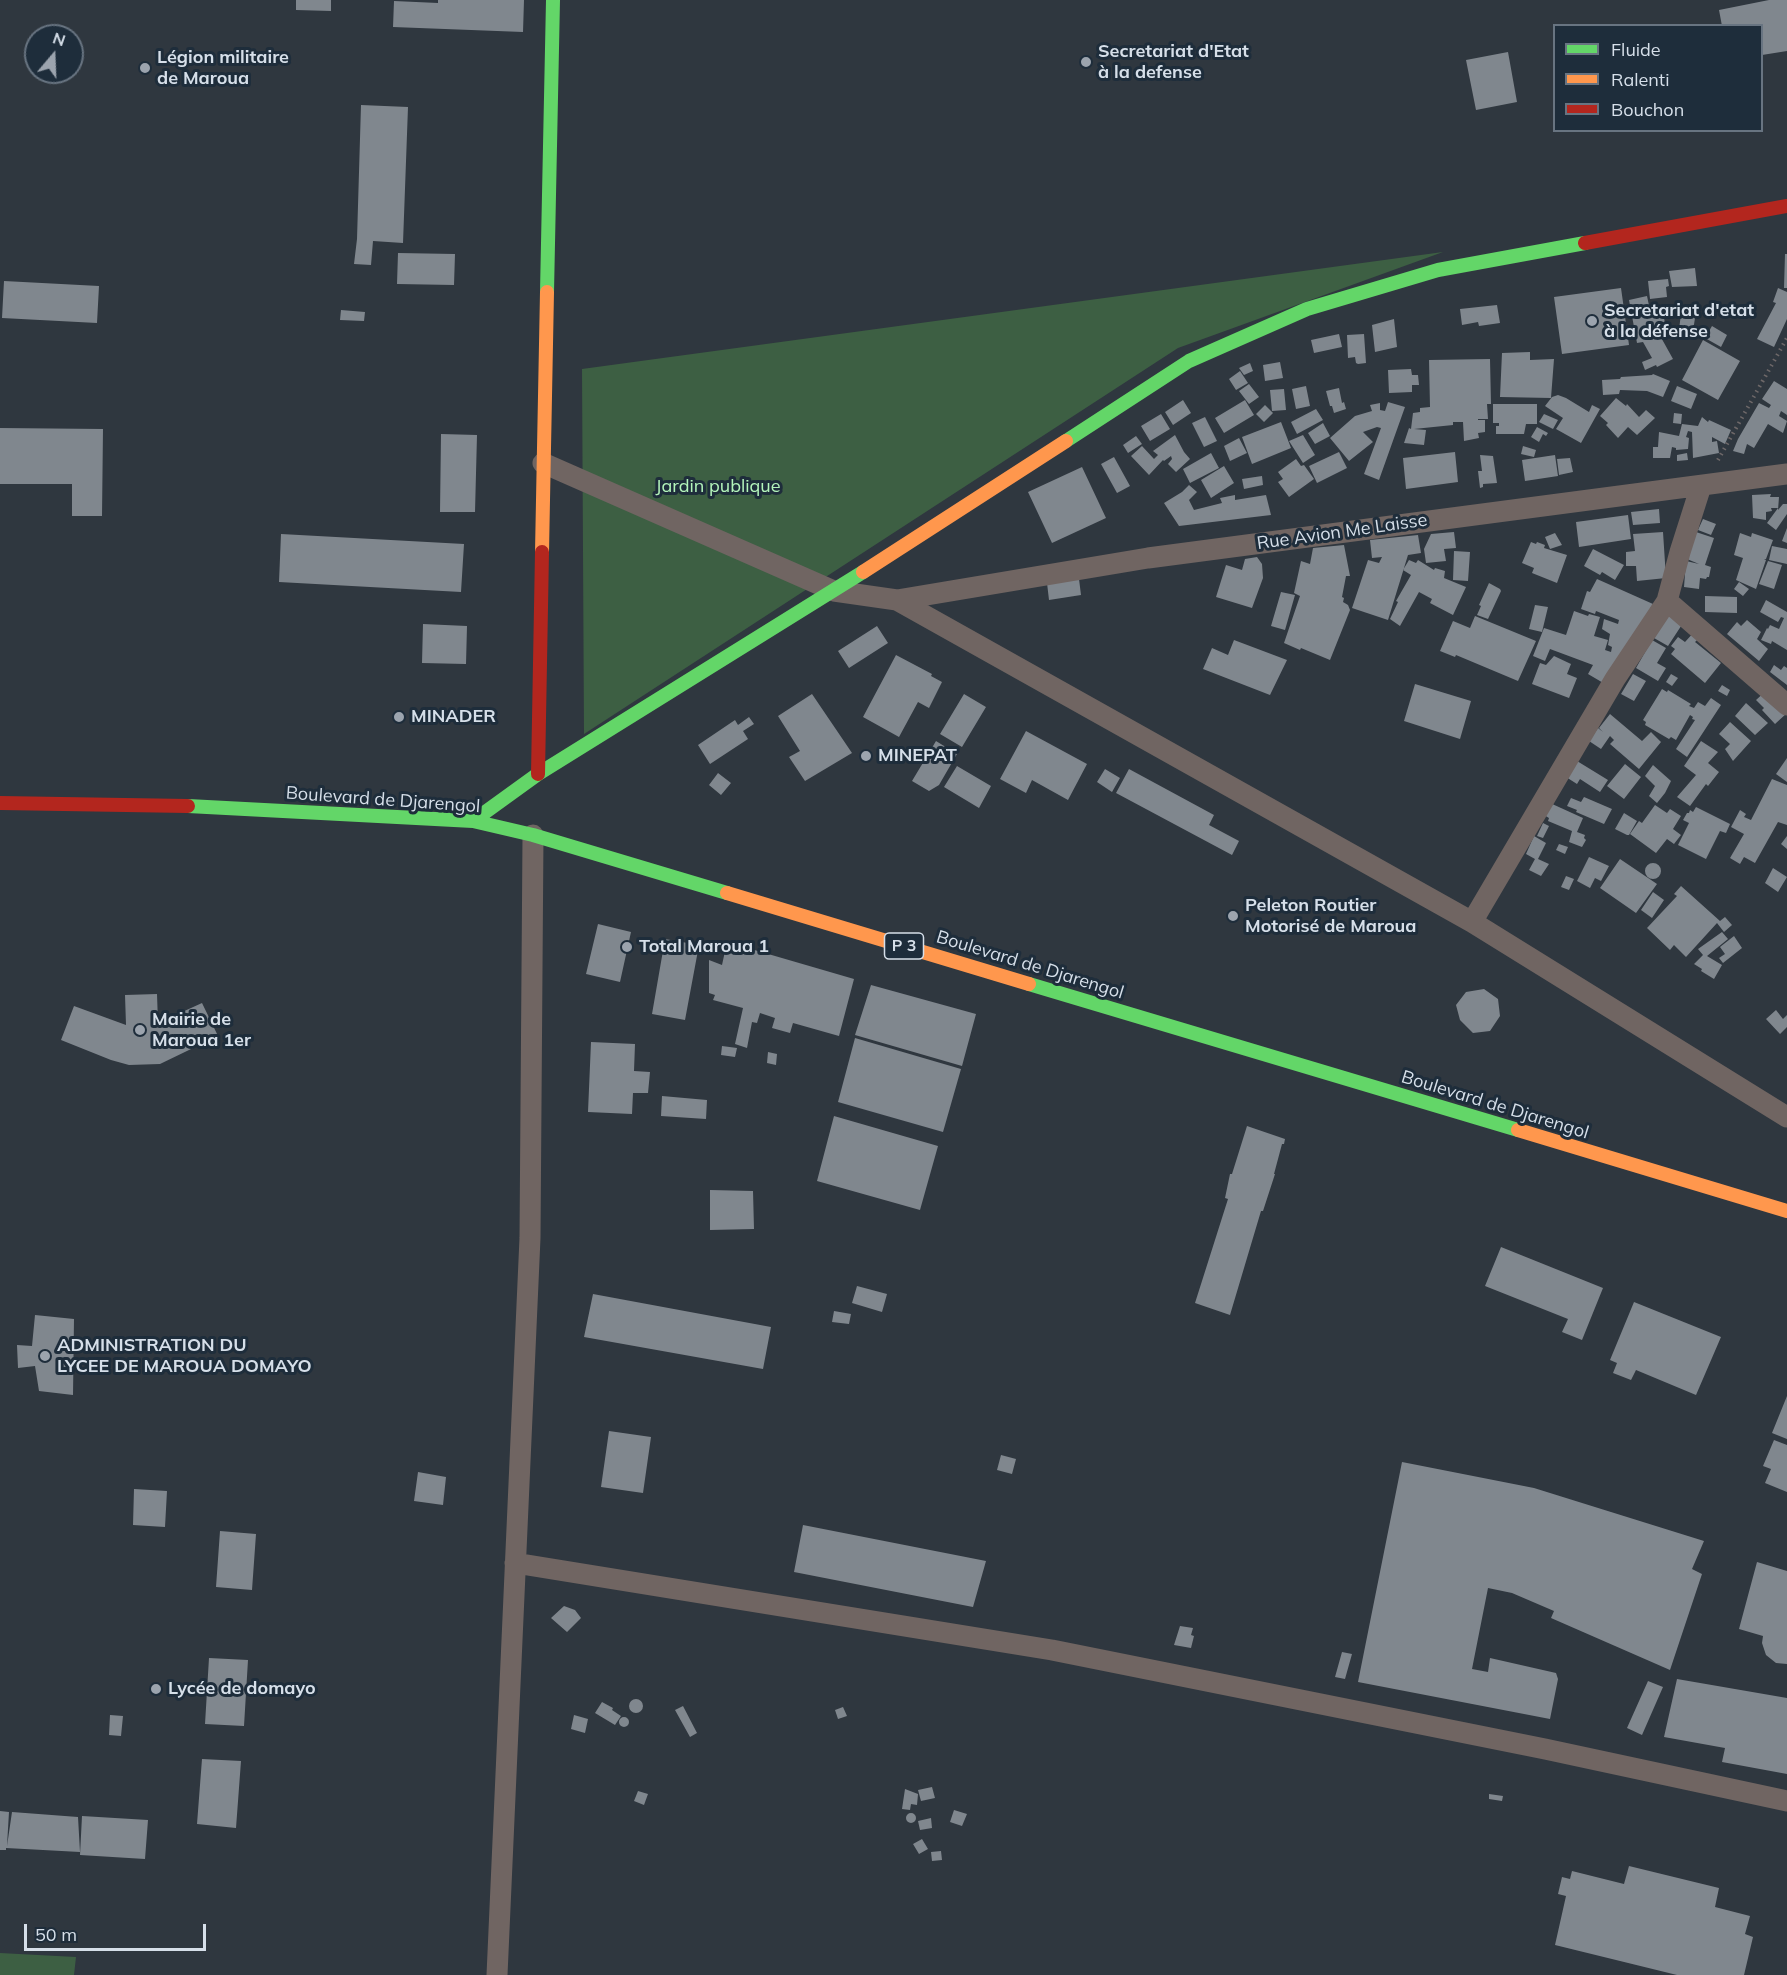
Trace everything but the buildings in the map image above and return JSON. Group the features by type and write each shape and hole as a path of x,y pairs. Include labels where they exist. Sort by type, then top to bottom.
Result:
{"main road":[{"path":"538,774 553,0"},
{"path":"473,822 538,774 834,591 1189,361 1307,309 1438,270 1787,206"},
{"name":"Boulevard de Djarengol","path":"0,803 151,804 473,822 533,835 1787,1211"}],"street":[{"path":"543,463 834,591 897,600 1472,922 1787,1117"},
{"name":"Rue Avion Me Laisse","path":"897,600 1148,558 1787,474"},
{"path":"1472,922 1615,679 1667,601 1701,486"},
{"path":"1667,601 1787,705"},
{"path":"497,1975 530,1238 533,835"},
{"path":"515,1563 1052,1650 1545,1749 1787,1801"}],"path":[{"path":"1701,486 1787,338"}],"green space":[{"name":"Jardin publique","path":"1443,252 1178,348 584,734 582,369"},
{"path":"0,1953 76,1957 74,1975 0,1975"}],"traffic: fast":[{"path":"547,292 553,0"},
{"path":"1066,441 1189,361 1307,309 1438,270 1585,243"},
{"path":"473,821 538,774 863,572"},
{"path":"188,806 473,821 533,835 727,893"},
{"path":"1029,984 1518,1130"}],"traffic: slow":[{"path":"542,552 547,292"},
{"path":"863,572 1066,441"},
{"path":"727,893 1029,984"},
{"path":"1518,1130 1787,1211"}],"traffic: jam":[{"path":"1585,243 1787,206"},
{"path":"538,774 542,552"},
{"path":"0,803 188,806"}],"place":[{"name":"Secretariat d'Etat à la defense","path":"1086,62"},
{"name":"Légion militaire de Maroua","path":"145,68"},
{"name":"Secretariat d'etat à la défense","path":"1592,321"},
{"name":"MINADER","path":"399,717"},
{"name":"MINEPAT","path":"866,756"},
{"name":"Peleton Routier Motorisé de Maroua","path":"1233,916"},
{"name":"Total Maroua 1","path":"627,947"},
{"name":"Mairie de Maroua 1er","path":"140,1030"},
{"name":"ADMINISTRATION DU LYCEE DE MAROUA DOMAYO","path":"45,1356"},
{"name":"Lycée de domayo","path":"156,1689"}]}
